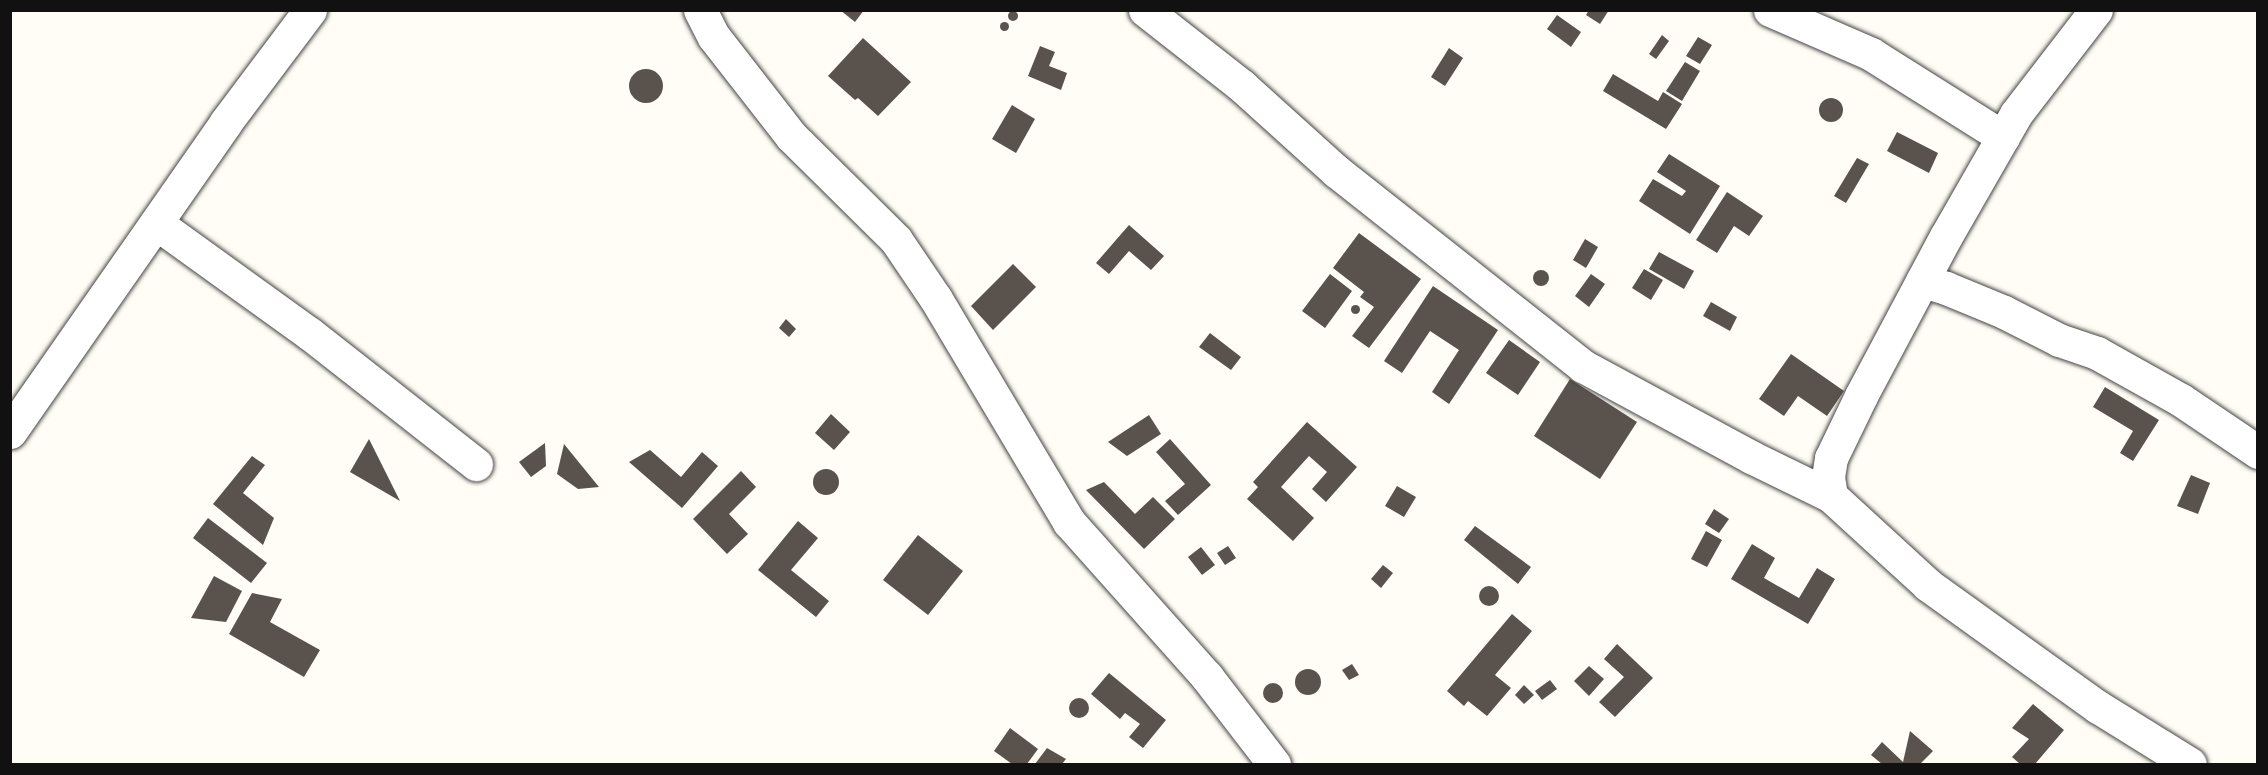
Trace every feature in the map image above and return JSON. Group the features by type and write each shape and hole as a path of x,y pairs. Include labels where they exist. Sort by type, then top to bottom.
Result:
{"street":[{"path":"10,432 226,122 310,10"},
{"path":"700,10 714,37 791,135 896,240 936,299 1069,522 1207,677 1274,765"},
{"path":"1145,10 1242,86 1336,171 1583,366 1751,457 1831,496 1928,585 2098,707 2190,765"},
{"path":"1770,10 1871,54 2003,137"},
{"path":"1831,496 1828,477 1831,458 1922,281 2016,114 2096,10"},
{"path":"156,223 310,334 476,464"},
{"path":"1922,281 1994,308 2059,340 2097,353 2181,400 2258,452"}],"building":[{"path":"840,10 864,10 855,22"},
{"path":"1589,10 1609,10 1600,24 1586,15"},
{"path":"1013,11 1017,12 1017,20 1013,21 1009,20 1008,16 1009,12"},
{"path":"1557,15 1581,32 1571,47 1547,29"},
{"path":"1004,22 1008,26 1004,30 1000,26"},
{"path":"1662,35 1669,41 1656,59 1649,54"},
{"path":"1698,37 1712,45 1700,64 1686,56"},
{"path":"863,38 911,82 878,116 858,98 855,100 828,76"},
{"path":"1040,46 1055,52 1049,66 1067,73 1061,90 1028,76"},
{"path":"1449,48 1463,58 1445,86 1431,77"},
{"path":"1685,62 1700,71 1682,101 1666,91"},
{"path":"646,69 658,74 663,86 658,98 646,103 634,98 629,86 634,74"},
{"path":"1613,74 1658,101 1663,92 1682,104 1666,129 1603,91"},
{"path":"1831,98 1840,101 1843,110 1840,119 1831,122 1822,119 1819,110 1822,101"},
{"path":"1012,105 1035,119 1016,153 992,139"},
{"path":"1897,132 1938,153 1929,173 1887,151"},
{"path":"1669,154 1720,186 1690,234 1639,201 1653,179 1682,196 1686,191 1657,172"},
{"path":"1857,158 1869,164 1846,203 1834,196"},
{"path":"1727,192 1763,216 1749,236 1734,226 1717,253 1696,240"},
{"path":"1129,225 1164,256 1151,270 1129,251 1109,274 1096,263"},
{"path":"1359,233 1421,279 1369,348 1352,336 1374,307 1360,297 1364,292 1333,268"},
{"path":"1585,239 1598,247 1586,268 1573,260"},
{"path":"1659,252 1694,271 1684,289 1649,269"},
{"path":"1013,264 1036,287 993,330 971,306"},
{"path":"1644,269 1663,280 1651,300 1632,288"},
{"path":"1541,270 1547,272 1549,278 1547,284 1541,286 1535,284 1533,278 1535,272"},
{"path":"1330,274 1352,291 1325,328 1302,311"},
{"path":"1591,274 1605,284 1589,307 1575,296"},
{"path":"1433,286 1498,330 1449,404 1432,392 1459,350 1430,331 1402,373 1384,361"},
{"path":"1711,302 1737,317 1730,331 1703,316"},
{"path":"1355,305 1359,309 1355,313 1351,309"},
{"path":"786,319 796,329 789,337 779,328"},
{"path":"1210,333 1241,357 1231,370 1199,347"},
{"path":"1509,340 1540,362 1518,395 1486,373"},
{"path":"1791,354 1844,391 1827,416 1798,396 1784,416 1759,399"},
{"path":"1570,379 1637,422 1600,479 1534,436"},
{"path":"2105,387 2159,420 2133,461 2120,453 2133,431 2093,407"},
{"path":"831,414 850,432 834,450 815,433"},
{"path":"1149,415 1161,434 1127,456 1108,442"},
{"path":"1307,422 1357,467 1326,502 1312,489 1327,472 1309,456 1281,487 1314,518 1293,541 1247,499 1258,487 1253,482"},
{"path":"369,439 400,501 350,472"},
{"path":"1170,439 1211,485 1178,515 1165,501 1185,484 1156,452"},
{"path":"545,443 546,466 531,477 519,462"},
{"path":"564,444 599,487 578,489 557,474"},
{"path":"650,450 681,477 702,452 718,466 682,508 629,462"},
{"path":"252,456 265,465 243,493 274,518 263,545 213,504"},
{"path":"826,469 835,473 839,482 835,491 826,495 817,491 813,482 817,473"},
{"path":"741,471 756,487 729,514 748,534 727,554 693,519"},
{"path":"2191,475 2210,483 2198,514 2177,506"},
{"path":"1104,482 1135,514 1153,497 1175,519 1144,549 1086,490"},
{"path":"1397,486 1416,497 1404,517 1385,506"},
{"path":"1714,509 1729,519 1719,533 1705,524"},
{"path":"208,518 267,563 251,583 193,538"},
{"path":"798,521 818,538 791,570 829,601 816,617 758,570"},
{"path":"1475,526 1531,567 1518,584 1464,540"},
{"path":"1706,531 1722,540 1707,567 1691,559"},
{"path":"918,535 963,571 928,615 883,580"},
{"path":"1752,544 1775,558 1764,578 1799,598 1817,568 1835,579 1808,624 1731,579"},
{"path":"1228,546 1236,558 1225,565 1217,553"},
{"path":"1201,547 1215,565 1202,575 1188,557"},
{"path":"1383,565 1393,573 1381,588 1371,579"},
{"path":"214,576 242,591 226,622 191,618"},
{"path":"1485,586 1493,586 1499,592 1499,600 1493,606 1485,606 1479,600 1479,592"},
{"path":"252,593 282,599 270,622 320,650 304,677 229,634"},
{"path":"1512,614 1532,631 1495,675 1511,688 1487,716 1468,701 1464,706 1447,691"},
{"path":"1617,644 1653,678 1615,717 1599,702 1624,677 1604,659"},
{"path":"1352,664 1359,675 1349,680 1342,670"},
{"path":"1589,666 1604,679 1589,696 1574,681"},
{"path":"1308,669 1317,673 1321,682 1317,691 1308,695 1299,691 1295,682 1299,673"},
{"path":"1109,673 1166,720 1143,748 1129,737 1140,724 1125,713 1120,719 1091,694"},
{"path":"1550,680 1557,689 1542,700 1535,691"},
{"path":"1273,683 1280,686 1283,693 1280,700 1273,703 1266,700 1263,693 1266,686"},
{"path":"1524,685 1534,695 1524,704 1515,695"},
{"path":"1079,698 1086,701 1089,708 1086,715 1079,718 1072,715 1069,708 1072,701"},
{"path":"2033,704 2064,730 2035,764 2020,764 2012,757 2029,739 2012,728"},
{"path":"1010,728 1038,749 1027,764 1012,764 994,751"},
{"path":"1910,731 1933,751 1920,764 1882,764 1871,755 1882,742 1903,762"},
{"path":"1047,748 1066,759 1062,764 1035,764"}]}
